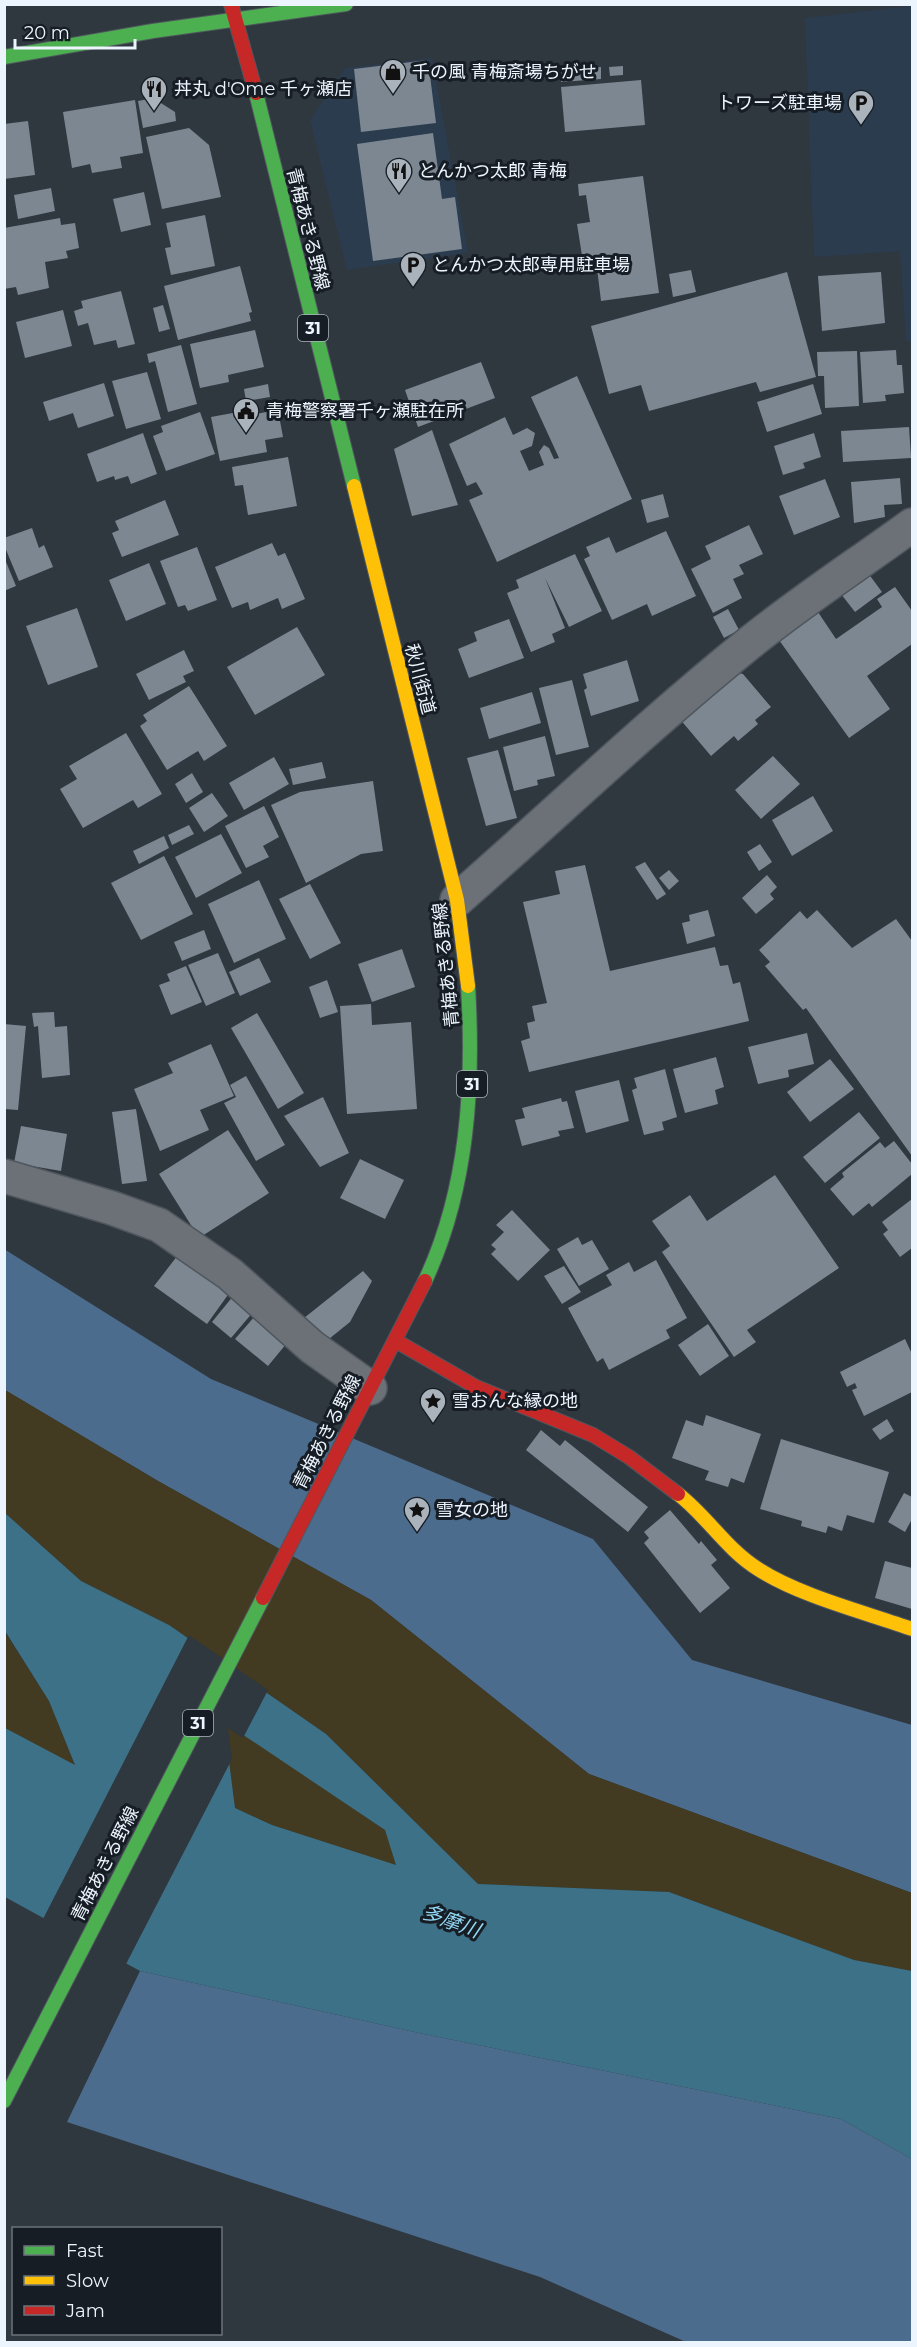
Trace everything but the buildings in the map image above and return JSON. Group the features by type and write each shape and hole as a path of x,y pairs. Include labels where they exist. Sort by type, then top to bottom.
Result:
{"main road":[{"name":"青梅あきる野線","path":"231,4 390,637"},
{"path":"4,57 236,19 346,4"},
{"name":"秋川街道","path":"390,637 416,730"},
{"name":"青梅あきる野線","path":"4,2101 396,1341 444,1235 459,1172 471,1098 470,1003 458,900 416,730"},
{"path":"396,1341 476,1387 593,1435 620,1451 691,1504 729,1547 757,1569 784,1583 912,1629"}],"street":[{"path":"458,900 557,812 599,770 748,644 912,525"},
{"path":"4,1176 112,1208 159,1225 230,1274 312,1347 370,1388"}],"shaded area":[{"name":"トワーズ駐車場","path":"912,6 912,341 906,341 900,251 814,257 805,18"},
{"path":"432,58 468,253 347,270 310,120 345,68"},
{"path":"4,1249 211,1379 593,1539 692,1660 912,1725 912,1893 589,1774 371,1600 158,1481 5,1390"},
{"path":"140,1971 419,2033 841,2119 912,2159 912,2342 686,2342 540,2277 67,2122"}],"sand":[{"path":"5,1390 158,1481 371,1600 589,1774 912,1893 912,1971 854,1960 669,1892 478,1884 326,1734 169,1625 81,1581 5,1513"},
{"path":"4,1631 49,1701 75,1766 5,1728"},
{"path":"224,1721 385,1830 397,1866 272,1825 235,1808"}],"water":[{"name":"多摩川","path":"5,1513 81,1581 169,1625 326,1734 478,1884 669,1892 854,1960 912,1971 912,2159 841,2119 419,2033 140,1971 5,1897 5,1728 75,1765 49,1701 5,1631","holes":["224,1722 385,1830 396,1865 272,1825 235,1808"]}],"pier":[{"path":"189,1635 268,1690 243,1738 228,1728 232,1759 125,1966 42,1921"}],"traffic: fast":[{"path":"4,57 153,31 346,4"},
{"path":"256,93 354,486"},
{"path":"425,1281 451,1210 465,1136 470,1061 468,986"},
{"path":"4,2101 263,1598"}],"traffic: slow":[{"path":"354,486 457,900 468,986"},
{"path":"678,1494 736,1552 775,1579 833,1603 912,1629"}],"traffic: jam":[{"path":"231,4 256,93"},
{"path":"263,1598 425,1281"},
{"path":"396,1341 476,1387 593,1435 629,1457 678,1494"}],"place":[{"name":"千の風 青梅斎場ちがせ","path":"393,95"},
{"name":"丼丸 d'Ome 千ヶ瀬店","path":"154,112"},
{"name":"トワーズ駐車場","path":"861,126"},
{"name":"とんかつ太郎 青梅","path":"399,194"},
{"name":"とんかつ太郎専用駐車場","path":"413,288"},
{"name":"青梅警察署千ヶ瀬駐在所","path":"246,434"},
{"name":"雪おんな縁の地","path":"433,1424"},
{"name":"雪女の地","path":"417,1533"}]}
